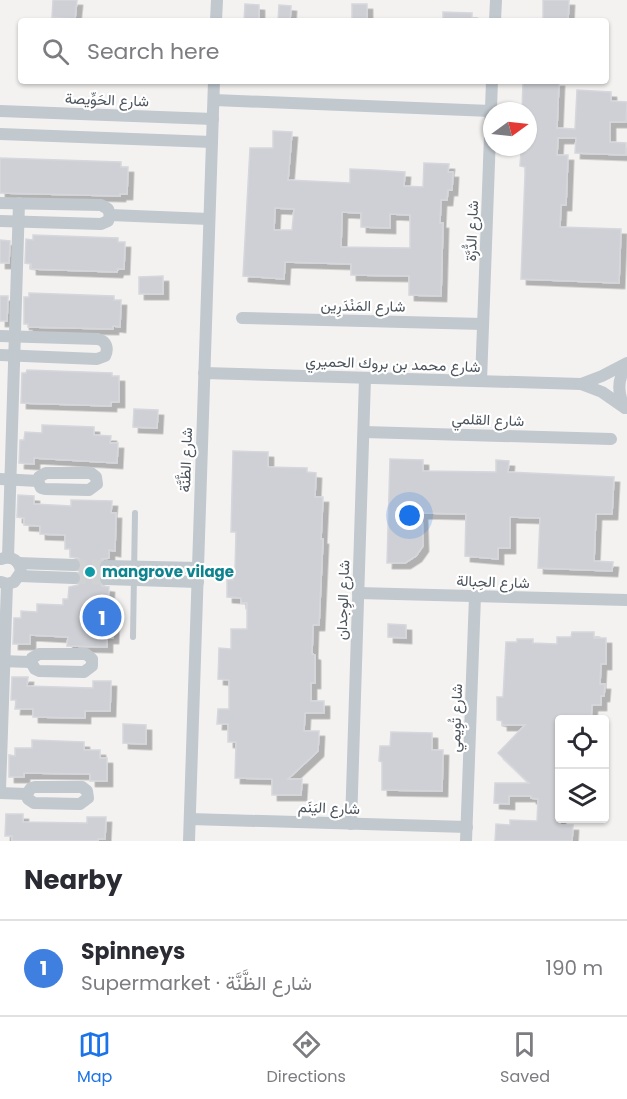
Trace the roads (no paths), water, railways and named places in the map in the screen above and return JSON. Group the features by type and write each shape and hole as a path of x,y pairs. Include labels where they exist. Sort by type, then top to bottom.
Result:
{"street":[{"path":"216,18 217,0"},
{"path":"495,18 496,0"},
{"name":"شارع الظَّنَّة","path":"189,841 214,84"},
{"name":"شارع الدُّرَّة","path":"491,102 492,84"},
{"path":"214,100 483,111"},
{"name":"شارع الحَوِّيصة","path":"0,111 213,118"},
{"path":"0,134 212,142"},
{"name":"شارع الدُّرَّة","path":"481,381 489,156"},
{"path":"0,203 101,205 108,209 110,215 108,221 101,224 0,221"},
{"path":"9,560 5,479 14,356 19,203"},
{"path":"110,215 209,219"},
{"name":"شارع المَنْدَرِين","path":"242,318 483,324"},
{"path":"0,336 98,339 105,343 107,352 97,359 0,355"},
{"path":"626,409 618,390 619,380 627,364"},
{"name":"شارع محمد بن بروك الحميري","path":"581,384 627,364"},
{"name":"شارع محمد بن بروك الحميري","path":"204,373 581,384 602,392 626,409"},
{"name":"شارع الوِجدان","path":"351,824 365,378"},
{"name":"شارع القلمي","path":"364,432 611,439"},
{"path":"5,479 38,481"},
{"path":"9,560 74,565"},
{"path":"9,560 20,567 19,576 14,582 3,582 0,792 27,794"},
{"path":"106,566 198,568"},
{"path":"19,576 74,578"},
{"path":"106,579 198,582"},
{"name":"شارع الحِبالة","path":"358,593 627,600"},
{"name":"شارع تُوِيمي","path":"466,841 475,596"},
{"path":"2,661 31,662"},
{"name":"شارع اليَنَم","path":"190,819 467,827"}],"lane":[{"path":"133,637 135,513"}],"tunnel":[{"path":"74,565 106,566"},
{"path":"74,578 106,579"}],"place":[{"name":"mangrove vilage","path":"90,572"},
{"name":"Spinneys","path":"102,617"}]}
